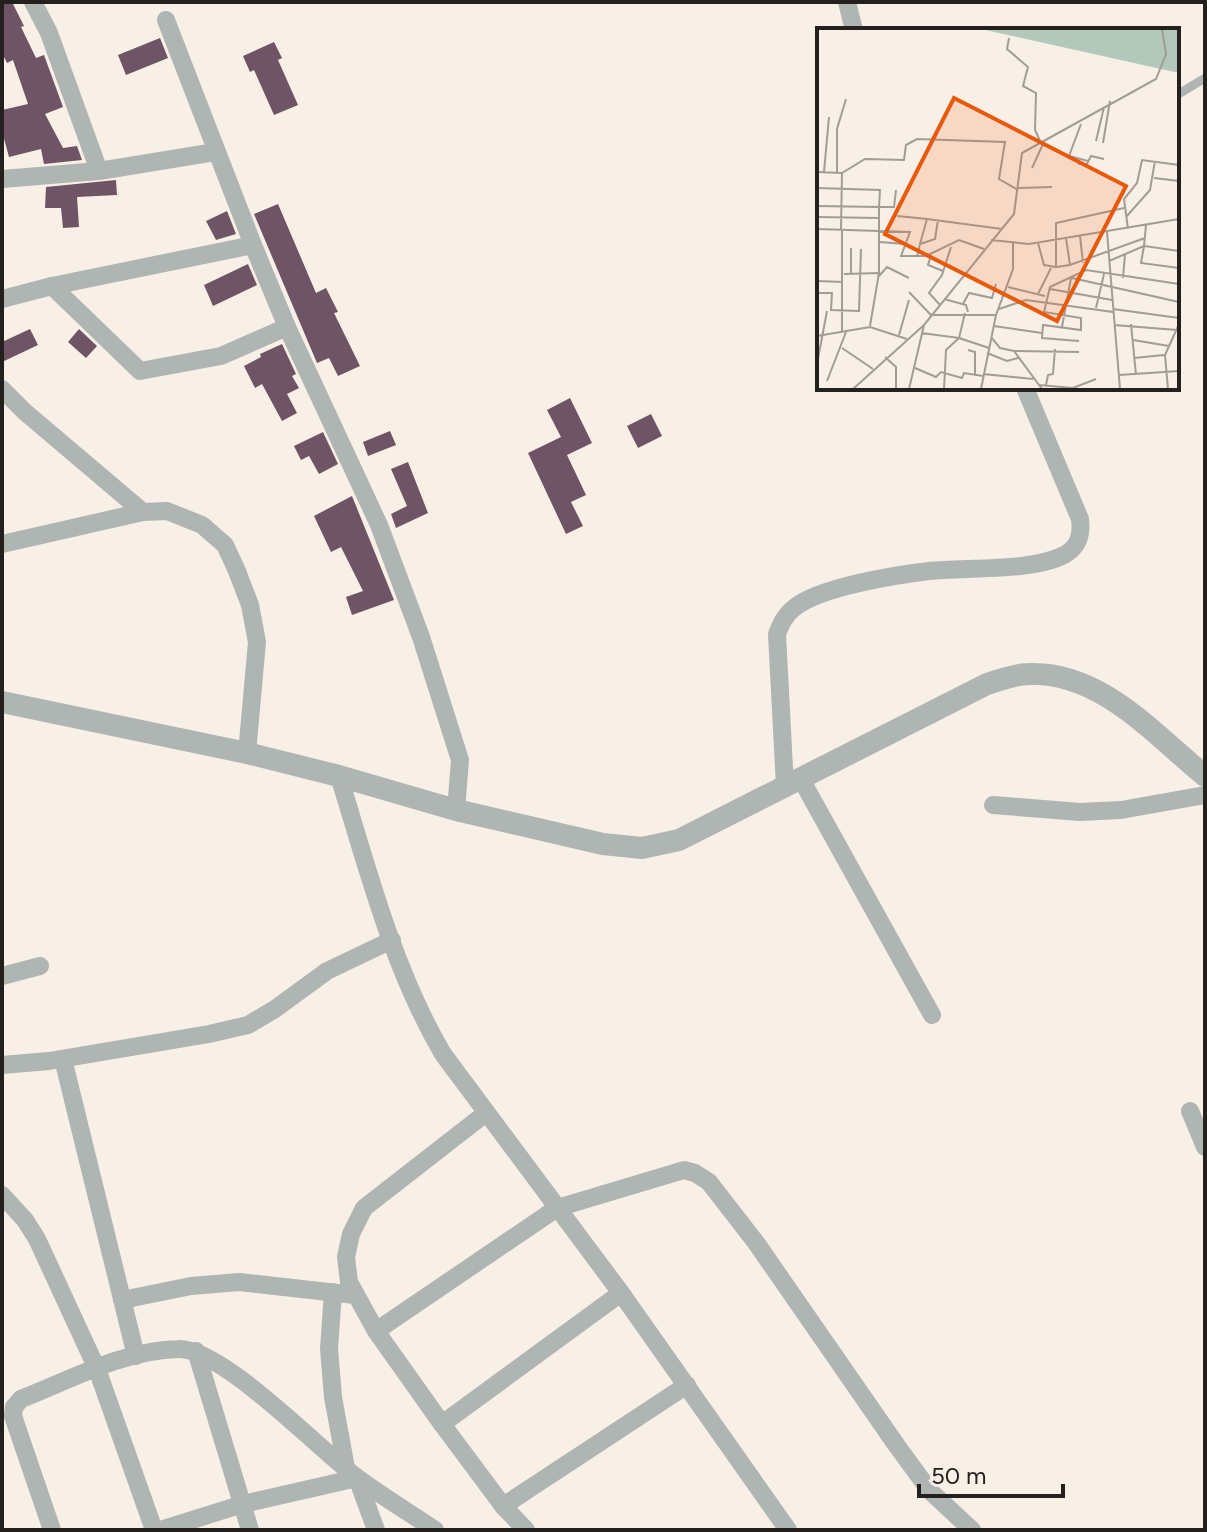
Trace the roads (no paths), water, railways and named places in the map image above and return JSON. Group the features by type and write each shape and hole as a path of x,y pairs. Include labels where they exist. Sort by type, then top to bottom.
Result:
{"street":[{"path":"33,2 49,33 99,171"},
{"path":"847,2 854,28"},
{"path":"166,20 253,245 287,327 379,525 421,637 460,760 456,810"},
{"path":"2,179 99,171 215,152"},
{"path":"2,299 253,245"},
{"path":"52,286 140,371 221,356 287,327"},
{"path":"932,1015 793,783 777,634 782,621 794,607 822,594 930,571 1028,564 1063,556 1075,546 1082,534 1080,519 1026,390"},
{"path":"6,397 143,512"},
{"path":"2,544 143,512 167,511 202,525 225,545 250,605 257,642 247,753"},
{"path":"2,702 247,753 456,810 603,844 642,848 679,840 987,684 1026,673 1063,676 1102,691 1205,775"},
{"path":"339,776 392,940 422,1018 443,1054 621,1293 788,1530"},
{"path":"993,805 1080,812 1121,810 1205,795"},
{"path":"2,1065 63,1059 248,1025 327,971 392,940"},
{"path":"2,976 40,966"},
{"path":"63,1059 136,1356"},
{"path":"1190,1111 1205,1147"},
{"path":"486,1113 364,1208 351,1234 346,1257 349,1282 376,1331 503,1506 526,1530"},
{"path":"376,1331 557,1208 675,1171 695,1173 709,1182 757,1244 930,1491 972,1530"},
{"path":"2,1195 25,1220 37,1239 97,1369 154,1530"},
{"path":"122,1300 191,1286 239,1282 355,1295"},
{"path":"333,1292 329,1349 333,1397 351,1473 376,1530"},
{"path":"442,1424 621,1293"},
{"path":"52,1530 13,1416 14,1407 21,1399 97,1369 136,1356 179,1348 196,1351 214,1361 306,1431 351,1473 435,1530"},
{"path":"196,1351 250,1530"},
{"path":"503,1506 687,1385"},
{"path":"160,1530 351,1473"}],"lane":[{"path":"1179,94 1205,78"}]}
